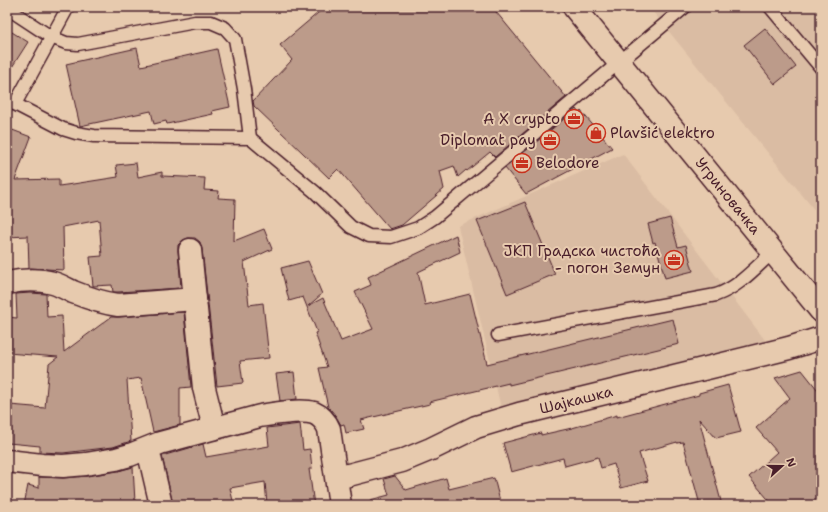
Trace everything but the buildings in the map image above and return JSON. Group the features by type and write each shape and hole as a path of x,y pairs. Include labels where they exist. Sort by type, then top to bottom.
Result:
{"street":[{"name":"Угриновачка","path":"574,7 821,311"},
{"path":"190,250 204,388 214,428"},
{"path":"7,283 38,281 54,283 72,292 106,303 118,305 195,300"},
{"name":"Шајкашка","path":"337,478 402,461 431,449 476,427 519,414 789,348 821,338"},
{"path":"7,461 42,465 76,465 116,459 148,449 160,443 260,416 276,413 315,413 322,418 330,429 340,505"},
{"path":"148,449 161,505"}],"lane":[{"path":"68,7 52,37 11,102 63,129 94,136 250,138 315,192 351,227 369,236 391,237 418,228 435,217 680,9"},
{"path":"770,7 821,68"},
{"path":"7,8 52,37 66,43 78,44 195,22 211,22 225,28 235,39 239,55 250,138"},
{"path":"498,335 716,295 728,291 738,284 773,252"}],"shaded area":[{"path":"649,7 821,7 821,218"},
{"name":"ЈКП Градска чистоћа - погон Земун","path":"623,154 768,344 502,412 458,226"}],"place":[{"name":"A X crypto","path":"574,119"},
{"name":"Plavšić elektro","path":"596,133"},
{"name":"Diplomat pay","path":"550,140"},
{"name":"Belodore","path":"522,163"},
{"name":"ЈКП Градска чистоћа - погон Земун","path":"674,260"}]}
